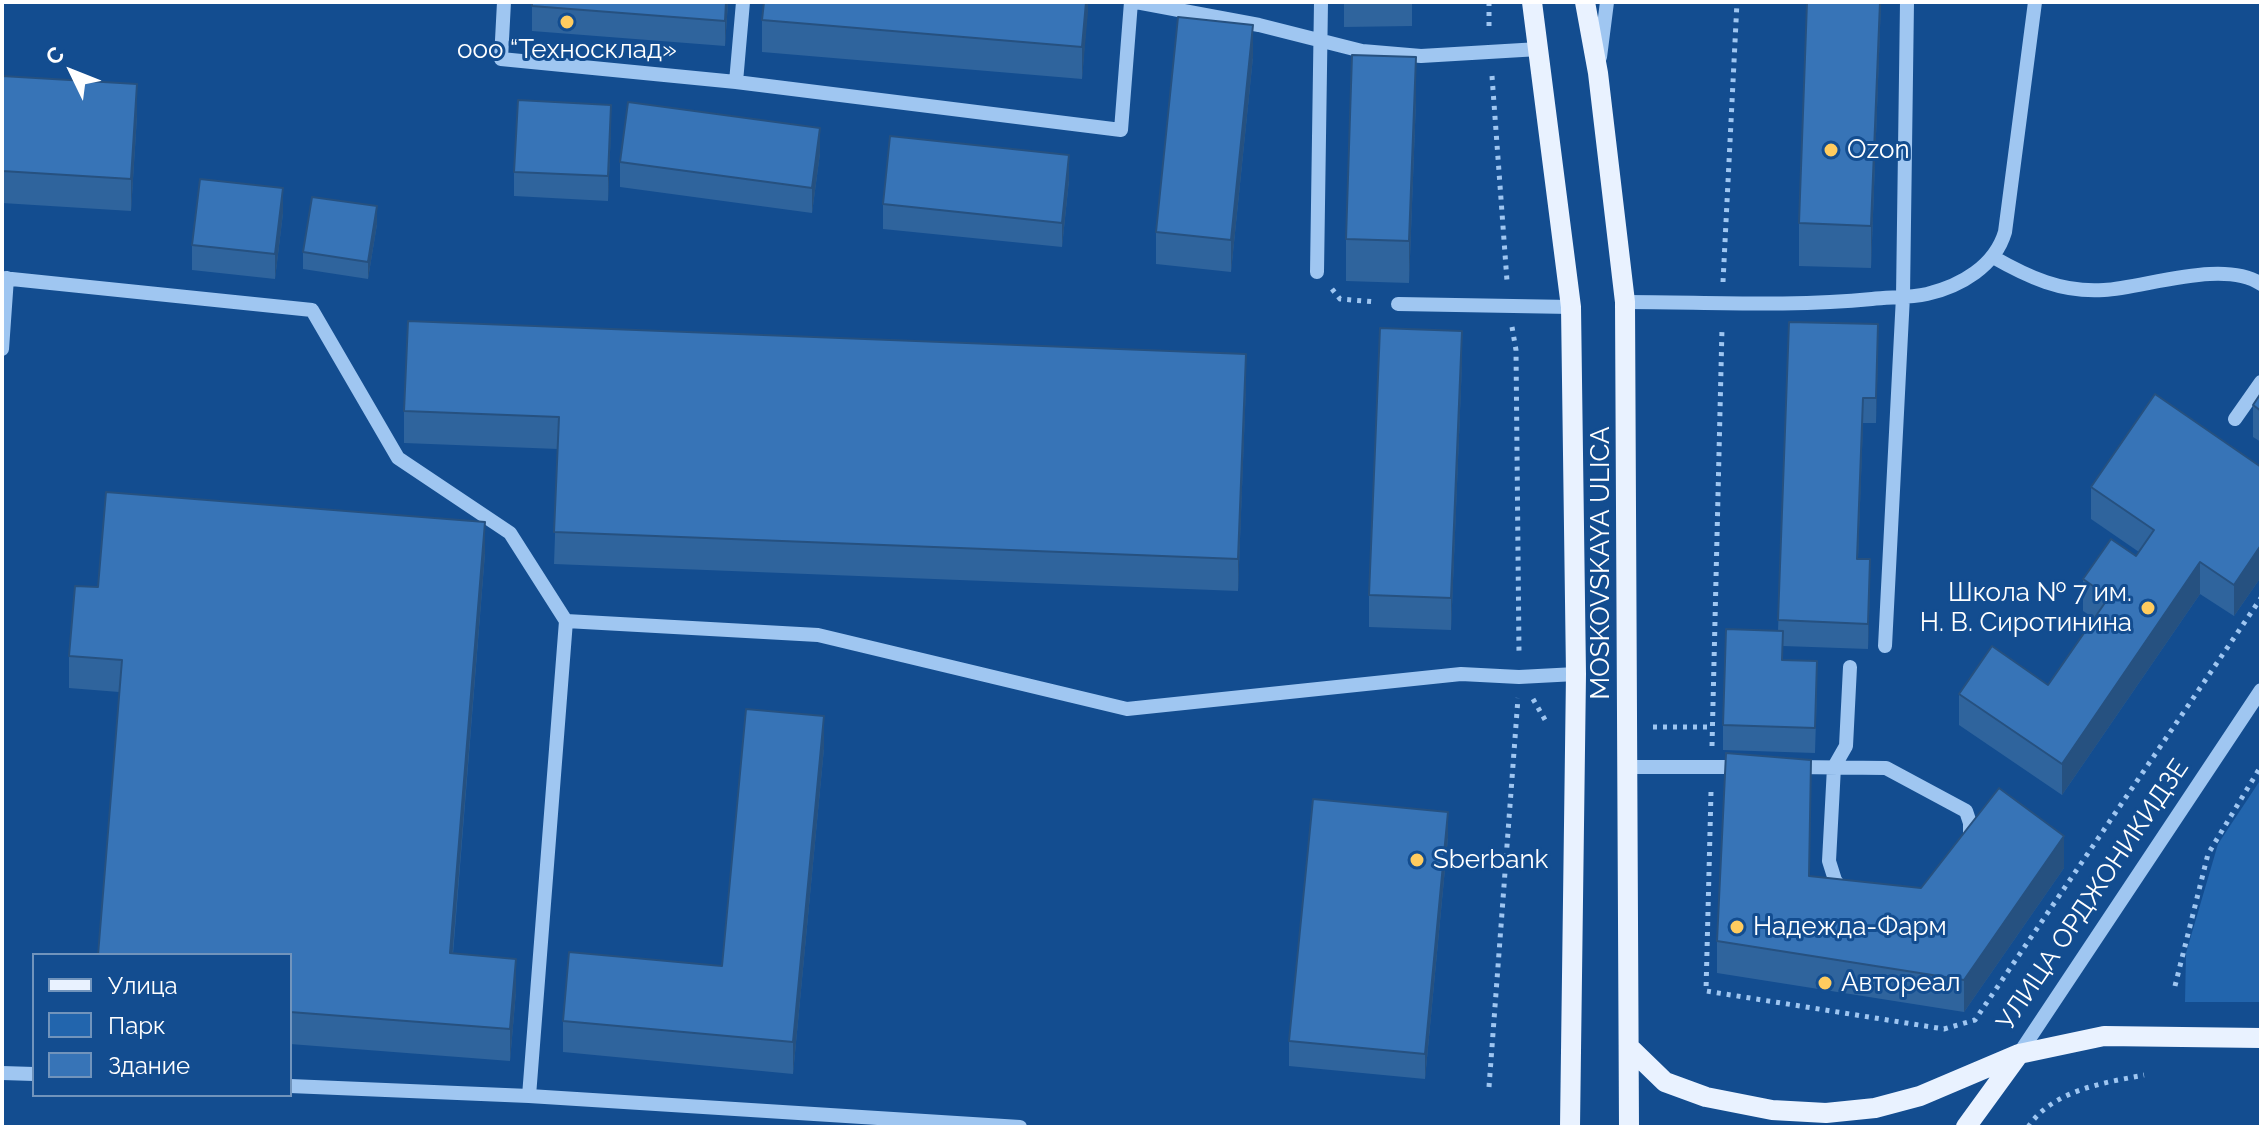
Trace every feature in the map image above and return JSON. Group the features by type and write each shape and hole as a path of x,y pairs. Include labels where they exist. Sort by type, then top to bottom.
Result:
{"main road":[{"name":"MOSKOVSKAYA ULICA","path":"1532,2 1571,307 1576,674 1570,1127"},
{"name":"MOSKOVSKAYA ULICA","path":"1585,2 1598,73 1625,302 1629,1127"},
{"path":"1631,1049 1665,1082 1706,1097 1772,1110 1826,1113 1875,1108 1920,1096 2019,1054 2104,1036 2261,1038"},
{"name":"УЛИЦА ОРДЖОНИКИДЗЕ","path":"1966,1127 2019,1054"}],"street":[{"path":"504,2 501,59 736,82 1121,130 1134,2 1362,51 1421,56 1539,49"},
{"path":"736,82 743,2"},
{"path":"1317,272 1321,2"},
{"path":"1598,73 1607,2"},
{"path":"1885,646 1903,296 1907,2"},
{"path":"1625,302 1831,303 1927,294 1954,284 1985,266 2005,232 2035,2"},
{"path":"1993,257 2038,282 2101,291 2214,274 2249,276 2261,284"},
{"path":"2,349 4,278 312,310 398,458 510,533 566,621 529,1096"},
{"path":"1398,304 1571,307"},
{"path":"2235,419 2261,382"},
{"path":"566,621 818,635 1127,709 1461,674 1519,677 1576,674"},
{"path":"1850,667 1846,746 1834,767 1829,861 1835,880 1845,895 1857,897"},
{"name":"УЛИЦА ОРДЖОНИКИДЗЕ","path":"2019,1054 2261,690"},
{"path":"1628,767 1886,768 1966,811 1970,840 1961,851"},
{"path":"2,1073 32,1074"},
{"path":"292,1086 529,1096 1020,1127"}],"path":[{"path":"1489,2 1509,305 1516,350 1519,677 1489,1087"},
{"path":"1317,272 1340,299 1398,304"},
{"path":"1519,677 1549,726 1574,726"},
{"path":"1628,727 1712,727"},
{"path":"2175,986 2208,854 2261,766"},
{"path":"2028,1127 2039,1111 2086,1087 2144,1075"}],"green space":[{"path":"2261,779 2261,1002 2185,1002 2186,953 2218,844"}],"building":[{"path":"532,2 726,2 725,21 532,6"},
{"path":"764,2 1086,2 1082,47 762,20"},
{"path":"1807,2 1880,2 1871,226 1799,223"},
{"path":"1178,17 1253,25 1231,240 1156,232"},
{"path":"1352,55 1416,57 1409,241 1346,239"},
{"path":"2,76 137,84 131,179 2,171"},
{"path":"518,100 611,105 608,176 514,172"},
{"path":"628,102 820,128 812,188 620,162"},
{"path":"890,136 1069,155 1062,223 883,204"},
{"path":"200,179 283,188 275,254 192,245"},
{"path":"312,197 377,206 368,262 303,252"},
{"path":"408,321 1246,354 1238,559 554,532 559,417 404,411"},
{"path":"1789,322 1878,324 1876,398 1863,398 1857,559 1870,559 1868,624 1778,620"},
{"path":"1380,328 1462,331 1451,598 1369,595"},
{"path":"2261,393 2261,411 2253,405"},
{"path":"2155,394 2261,467 2261,545 2234,585 2200,562 2062,764 1959,694 1992,646 2048,685 2109,597 2083,579 2111,539 2136,556 2154,530 2091,487"},
{"path":"106,492 485,522 450,953 516,959 510,1029 292,1012 292,953 98,953 122,660 69,656 75,586 98,587"},
{"path":"1726,629 1783,631 1782,660 1817,661 1815,728 1723,725"},
{"path":"746,709 824,716 793,1042 563,1021 569,952 722,966"},
{"path":"1726,753 1811,760 1809,876 1921,888 1999,788 2064,836 1964,980 1717,941"},
{"path":"1313,799 1448,812 1425,1054 1289,1041"}],"place":[{"name":"ооо “Техносклад»","path":"567,22"},
{"name":"Ozon","path":"1831,150"},
{"name":"Школа № 7 им. Н. В. Сиротинина","path":"2148,608"},
{"name":"Sberbank","path":"1417,860"},
{"name":"Надежда-Фарм","path":"1737,927"},
{"name":"Автореал","path":"1825,983"}]}
